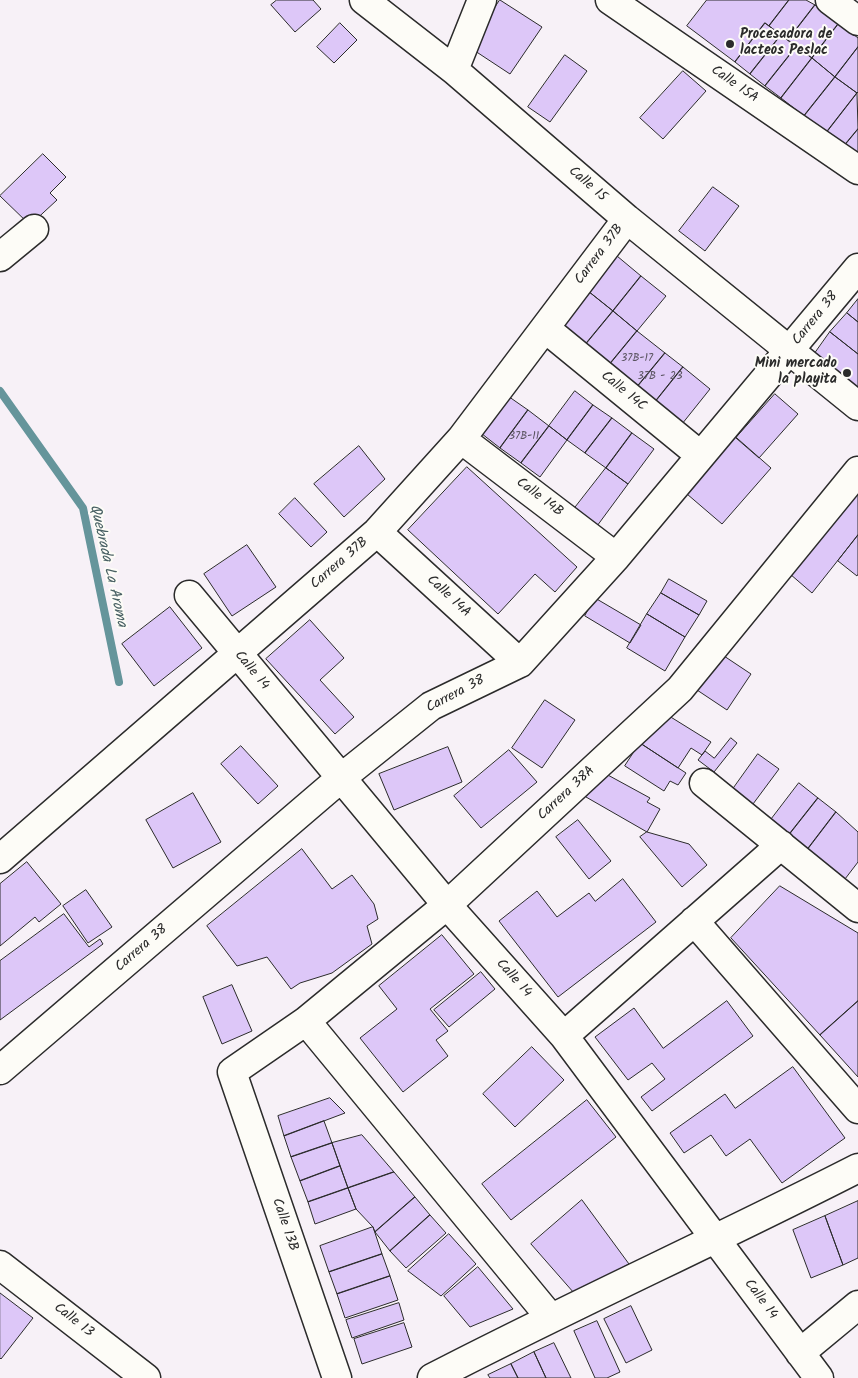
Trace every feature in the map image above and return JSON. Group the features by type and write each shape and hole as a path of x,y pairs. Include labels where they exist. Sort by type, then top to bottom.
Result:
{"street":[{"name":"Calle 15","path":"364,0 454,70 627,219 858,406"},
{"path":"454,70 482,0"},
{"name":"Calle 15A","path":"610,0 858,170"},
{"path":"830,0 858,21"},
{"name":"Carrera 37B","path":"0,859 377,532 462,439 627,219"},
{"path":"0,257 34,229"},
{"name":"Carrera 38","path":"0,1070 341,778 431,706 520,663 616,558 858,268"},
{"name":"Calle 14C","path":"546,328 700,455"},
{"name":"Calle 14B","path":"462,439 616,558"},
{"name":"Carrera 38A","path":"232,1072 306,1022 446,905 680,689 858,471"},
{"name":"Calle 14A","path":"377,532 520,663"},
{"name":"Calle 14","path":"189,595 446,905 564,1036 819,1378"},
{"path":"704,783 858,908"},
{"path":"564,1036 781,845"},
{"path":"694,921 858,1109"},
{"path":"306,1022 550,1317"},
{"name":"Calle 13B","path":"232,1072 337,1378"},
{"path":"432,1378 550,1317 715,1240 858,1168"},
{"name":"Calle 13","path":"0,1265 146,1378"},
{"path":"800,1353 858,1305"}],"building":[{"path":"277,0 313,0 321,9 295,32 271,5"},
{"path":"500,0 542,27 510,74 469,47"},
{"name":"Procesadora de lacteos Peslac","path":"707,0 789,0 769,26 765,23 735,62 687,26"},
{"path":"789,0 806,0 815,5 788,40 769,26"},
{"path":"815,5 839,23 812,58 788,40"},
{"path":"340,23 357,40 334,63 317,47"},
{"path":"765,23 781,35 750,74 735,62"},
{"path":"839,23 858,38 858,47 835,77 812,58"},
{"path":"781,35 796,47 765,86 750,74"},
{"path":"796,47 812,58 781,98 765,86"},
{"path":"858,47 858,92 857,93 835,77"},
{"path":"565,55 587,71 550,122 528,107"},
{"path":"812,58 835,77 804,116 781,98"},
{"path":"683,71 706,91 663,139 640,118"},
{"path":"835,77 857,93 826,133 804,116"},
{"path":"857,93 858,129 844,146 826,133"},
{"path":"858,129 858,157 844,146"},
{"path":"43,154 66,177 50,193 57,200 30,225 0,196"},
{"path":"713,187 739,206 705,251 679,231"},
{"path":"617,256 641,276 613,311 588,291"},
{"path":"641,276 666,296 637,331 613,311"},
{"path":"588,291 613,311 585,345 560,325"},
{"path":"858,299 858,322 847,313"},
{"path":"613,311 637,331 609,365 585,345"},
{"path":"847,313 858,322 858,354 830,332"},
{"path":"637,331 665,353 637,387 609,365"},
{"name":"Mini mercado la playita","path":"830,332 858,354 858,391 813,356"},
{"path":"665,353 683,367 655,402 637,387"},
{"path":"683,367 710,389 682,424 655,402"},
{"path":"575,391 593,405 567,440 549,426"},
{"path":"505,394 528,410 500,448 477,430"},
{"path":"775,394 798,414 759,458 736,438"},
{"path":"593,405 612,418 585,453 567,440"},
{"path":"528,410 549,426 521,463 500,448"},
{"path":"612,418 632,433 606,468 585,453"},
{"path":"549,426 567,440 540,477 521,463"},
{"path":"730,432 771,468 722,524 680,488"},
{"path":"632,433 654,449 628,484 606,468"},
{"path":"359,446 385,479 344,517 314,484"},
{"path":"467,467 577,567 555,592 535,574 498,614 408,530"},
{"path":"606,468 628,484 597,526 574,509"},
{"path":"858,486 858,535 812,593 790,574"},
{"path":"295,498 327,532 311,547 279,514"},
{"path":"858,535 858,574 857,576 838,561"},
{"path":"247,545 276,587 232,616 204,574"},
{"path":"669,579 707,601 699,615 661,593"},
{"path":"661,593 699,615 685,637 647,614"},
{"path":"595,598 641,625 630,643 585,616"},
{"path":"170,607 202,648 154,686 122,644"},
{"path":"647,614 685,637 665,671 627,648"},
{"path":"310,620 344,658 320,680 354,717 335,734 266,659"},
{"path":"715,650 751,674 727,710 691,686"},
{"path":"545,700 575,720 542,768 512,748"},
{"path":"661,711 711,742 702,755 691,748 678,768 640,743"},
{"path":"731,738 737,743 714,772 698,760 705,751 714,758"},
{"path":"640,743 686,773 678,785 670,781 664,791 625,766"},
{"path":"241,746 278,786 258,804 221,764"},
{"path":"448,747 462,782 394,810 379,774"},
{"path":"509,750 537,782 481,828 454,796"},
{"path":"758,754 779,769 753,804 733,789"},
{"path":"606,774 650,798 647,802 660,809 647,832 586,797"},
{"path":"799,783 818,798 788,836 770,821"},
{"path":"193,793 221,842 173,868 146,820"},
{"path":"818,798 836,812 807,850 788,836"},
{"path":"836,812 858,832 858,862 845,879 807,850"},
{"path":"578,820 611,861 589,879 556,837"},
{"path":"647,832 689,844 707,865 682,887 640,837"},
{"path":"302,849 332,889 352,875 374,904 378,919 367,926 372,944 332,973 300,983 291,989 267,957 237,966 207,926"},
{"path":"27,862 61,904 39,922 35,917 0,946 0,884"},
{"path":"623,879 656,922 558,997 499,921 537,891 557,917 589,893 595,901"},
{"path":"780,886 858,933 858,1001 820,1035 731,938"},
{"path":"86,890 112,927 88,943 63,906"},
{"path":"64,914 89,947 100,939 103,944 0,1020 0,961"},
{"path":"442,935 474,974 430,1009 448,1031 436,1040 448,1056 403,1092 360,1038 397,1009 379,986"},
{"path":"481,972 495,989 449,1027 434,1010"},
{"path":"232,985 252,1031 222,1044 203,997"},
{"path":"727,1001 753,1036 652,1111 641,1097 665,1079 652,1063 628,1080 595,1037 634,1008 663,1048"},
{"path":"858,1001 858,1077 820,1035"},
{"path":"532,1047 564,1080 515,1127 483,1094"},
{"path":"793,1067 845,1138 782,1183 750,1139 726,1156 711,1135 684,1153 670,1133 725,1094 735,1108"},
{"path":"330,1098 345,1113 284,1136 278,1116"},
{"path":"587,1100 616,1137 511,1220 482,1184"},
{"path":"324,1121 332,1143 291,1157 284,1136"},
{"path":"362,1135 394,1172 348,1188 332,1143"},
{"path":"332,1143 340,1166 300,1181 291,1157"},
{"path":"340,1166 348,1188 308,1202 300,1181"},
{"path":"394,1172 415,1197 375,1232 373,1227 356,1209 348,1188"},
{"path":"348,1188 356,1209 315,1224 308,1202"},
{"path":"415,1197 430,1215 390,1251 375,1232"},
{"path":"582,1200 629,1264 574,1293 531,1244"},
{"path":"858,1201 858,1258 843,1265 825,1216"},
{"path":"430,1215 446,1233 406,1268 390,1251"},
{"path":"825,1216 843,1265 811,1278 793,1230"},
{"path":"373,1227 382,1254 329,1272 320,1246"},
{"path":"449,1234 476,1264 441,1296 408,1271"},
{"path":"382,1254 390,1276 337,1294 329,1272"},
{"path":"478,1267 513,1309 470,1327 444,1296"},
{"path":"390,1276 398,1300 345,1318 337,1294"},
{"path":"0,1293 33,1318 1,1359 0,1358"},
{"path":"399,1303 404,1320 352,1338 346,1320"},
{"path":"631,1306 652,1350 626,1363 604,1319"},
{"path":"597,1321 620,1372 607,1378 595,1378 574,1331"},
{"path":"404,1323 412,1347 362,1364 354,1339"},
{"path":"554,1343 571,1378 546,1378 534,1352"},
{"path":"534,1352 546,1378 518,1378 511,1364"},
{"path":"511,1364 518,1378 490,1378 488,1375"}],"waterway":[{"name":"Quebrada La Aroma","path":"0,391 83,508 119,682"}],"place":[{"name":"Procesadora de lacteos Peslac","path":"730,44"},
{"name":"Mini mercado la playita","path":"847,373"}]}
